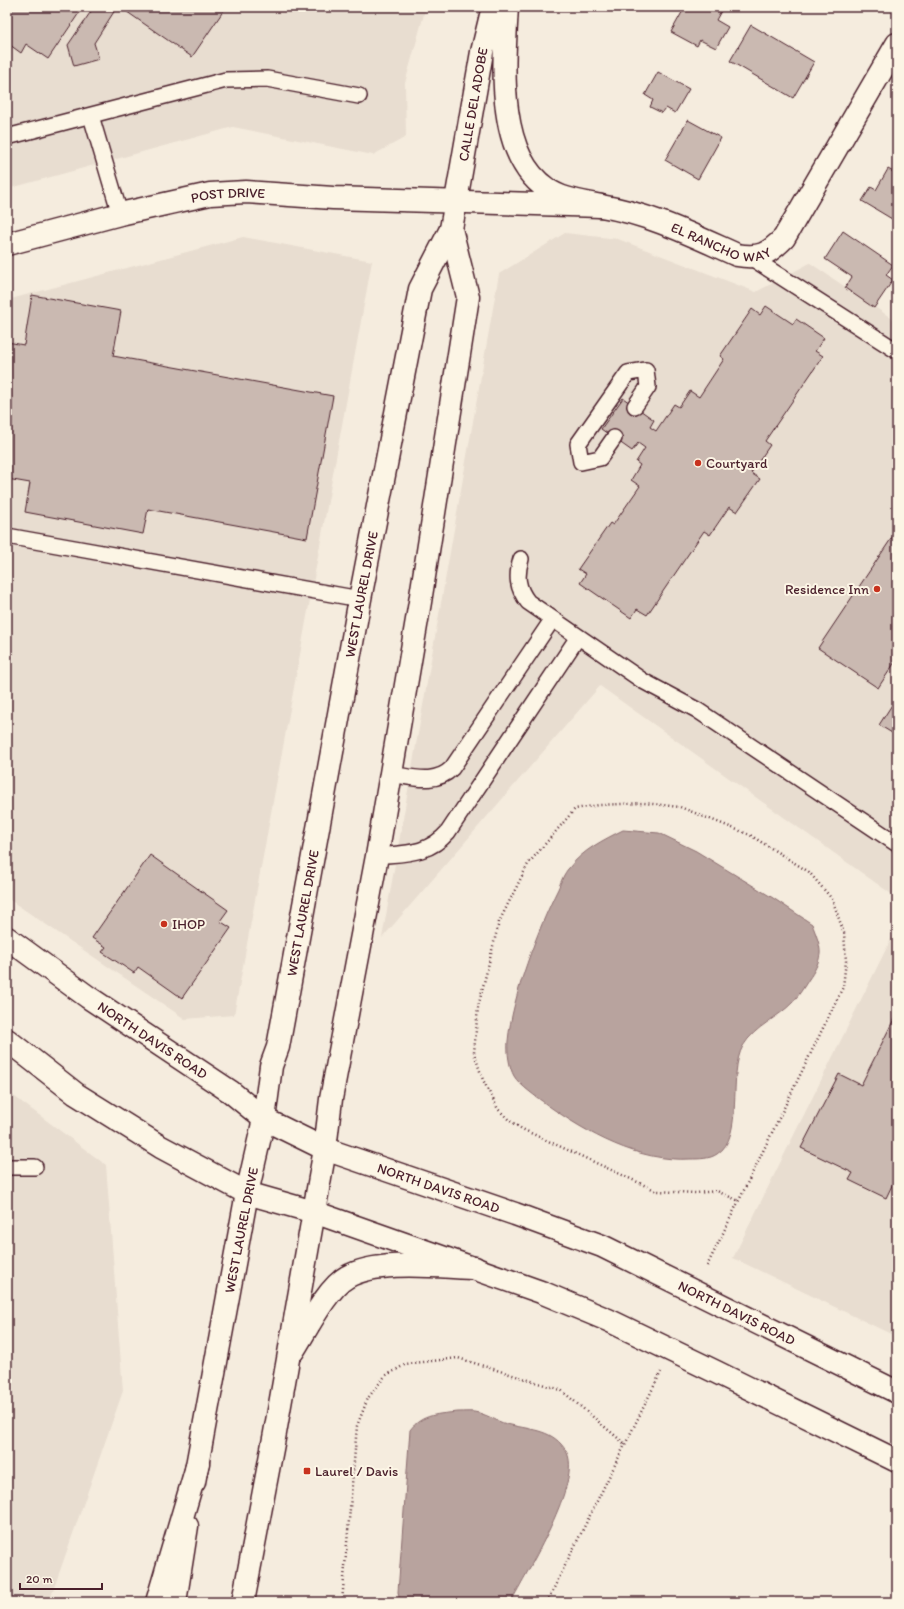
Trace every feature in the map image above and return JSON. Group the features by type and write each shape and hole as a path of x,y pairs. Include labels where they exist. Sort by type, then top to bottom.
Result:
{"main road":[{"name":"CALLE DEL ADOBE","path":"455,202 482,52 493,7"},
{"path":"507,7 505,80 512,134 519,154 526,168 534,179 547,190 560,196 601,206"},
{"name":"EL RANCHO WAY","path":"455,202 601,206 635,212 654,218 737,255 750,257 767,253 784,238 897,44"},
{"name":"POST DRIVE","path":"7,244 120,214 210,194 246,192 333,198 455,202"},
{"name":"WEST LAUREL DRIVE","path":"174,1602 247,1193 264,1119 271,1066 280,1040 360,599 420,289 451,229 455,202"},
{"name":"WEST LAUREL DRIVE","path":"243,1602 314,1212 325,1149 331,1099 377,856 420,602 468,297 451,229"},
{"name":"NORTH DAVIS ROAD","path":"7,938 88,997 230,1092 264,1119 325,1149 515,1214 602,1246 897,1392"},
{"path":"7,1040 76,1094 161,1147 247,1193 314,1212 541,1292 608,1320 672,1350 897,1461"},
{"path":"287,1361 329,1294 346,1277 373,1268 413,1266 475,1268"},
{"path":"157,1602 198,1463"}],"lane":[{"path":"7,137 226,80 267,79 359,96"},
{"path":"91,116 120,214"},
{"path":"750,257 897,351"},
{"path":"614,438 600,458 581,462 578,444 628,373 646,370 648,387 635,406"},
{"path":"7,536 360,599"},
{"path":"521,559 517,581 522,595 528,602 578,638 643,681 697,710 897,844"},
{"path":"390,774 428,779 438,778 446,774 452,768 552,620"},
{"path":"377,856 425,849 440,841 448,832 578,638"},
{"path":"7,1167 35,1167"}],"path":[{"path":"707,1266 739,1201 843,987 846,961 844,933 832,899 809,872 750,835 680,807 644,803 599,805 575,809 528,864 499,922 478,1007 474,1054 482,1080 498,1109 510,1121 522,1129 657,1191 696,1193 717,1191 739,1201"},
{"path":"547,1602 672,1350"},
{"path":"342,1602 357,1426 368,1398 385,1376 406,1364 458,1358 561,1390 625,1444"}],"shaded area":[{"path":"7,7 426,7 405,83 406,137 373,155 233,127 7,189"},
{"path":"565,233 618,239 756,292 810,263 897,322 897,898 600,686 382,938 499,274"},
{"path":"243,237 372,261 234,1015 185,1019 7,898 7,300"},
{"path":"623,830 659,833 696,851 773,898 812,924 819,943 820,954 817,964 813,973 797,997 787,1008 754,1033 743,1046 738,1058 736,1072 731,1134 726,1146 714,1156 708,1158 671,1159 651,1156 614,1144 579,1126 546,1104 516,1080 512,1072 508,1055 510,1023 520,984 542,923 567,870 587,851"},
{"path":"897,927 897,1337 733,1258"},
{"path":"7,1091 106,1165 123,1391 49,1602 7,1602"},
{"path":"458,1412 479,1413 507,1424 549,1435 561,1444 566,1451 569,1464 567,1482 551,1526 511,1602 400,1602 398,1592 410,1430 425,1418 438,1414"}],"building":[{"path":"7,7 83,7 48,59 26,44 21,53 10,45 7,50"},
{"path":"94,7 117,7 94,43 99,59 74,66 68,45"},
{"path":"120,7 226,7 192,57"},
{"path":"685,7 718,7 721,11 716,20 728,27 716,48 700,40 697,46 671,32"},
{"path":"751,25 814,62 793,98 730,61"},
{"path":"658,72 689,89 675,113 666,108 662,113 650,107 653,100 645,95"},
{"path":"688,120 721,138 698,179 665,160"},
{"path":"888,169 897,174 897,222 862,201 871,187 876,190"},
{"path":"843,231 893,265 886,275 893,280 874,308 845,288 852,277 825,259"},
{"path":"32,295 121,311 113,356 333,396 307,538 148,509 143,534 25,512 30,483 7,479 7,342 24,345"},
{"name":"Courtyard","path":"766,306 793,324 796,319 824,338 815,351 823,356 765,441 770,445 751,473 760,479 737,512 729,507 710,535 704,531 647,615 637,609 631,618 580,583 586,574 578,569 610,523 613,525 640,486 631,480 640,465 636,462 645,448 638,443 632,451 601,429 623,398 654,420 650,427 656,431 674,404 679,407 690,391 699,397 724,359 720,356 752,309 760,315"},
{"name":"Residence Inn","path":"897,530 897,659 878,688 818,648"},
{"path":"897,697 897,736 879,725"},
{"name":"IHOP","path":"150,855 228,910 220,921 231,928 182,998 138,967 134,973 102,952 106,947 92,938"},
{"path":"895,1017 897,1018 897,1175 886,1198 849,1180 853,1173 801,1148 839,1074 861,1085"}],"place":[{"name":"Courtyard","path":"698,463"},
{"name":"Residence Inn","path":"877,589"},
{"name":"IHOP","path":"164,924"},
{"name":"Laurel / Davis","path":"307,1471"}]}
